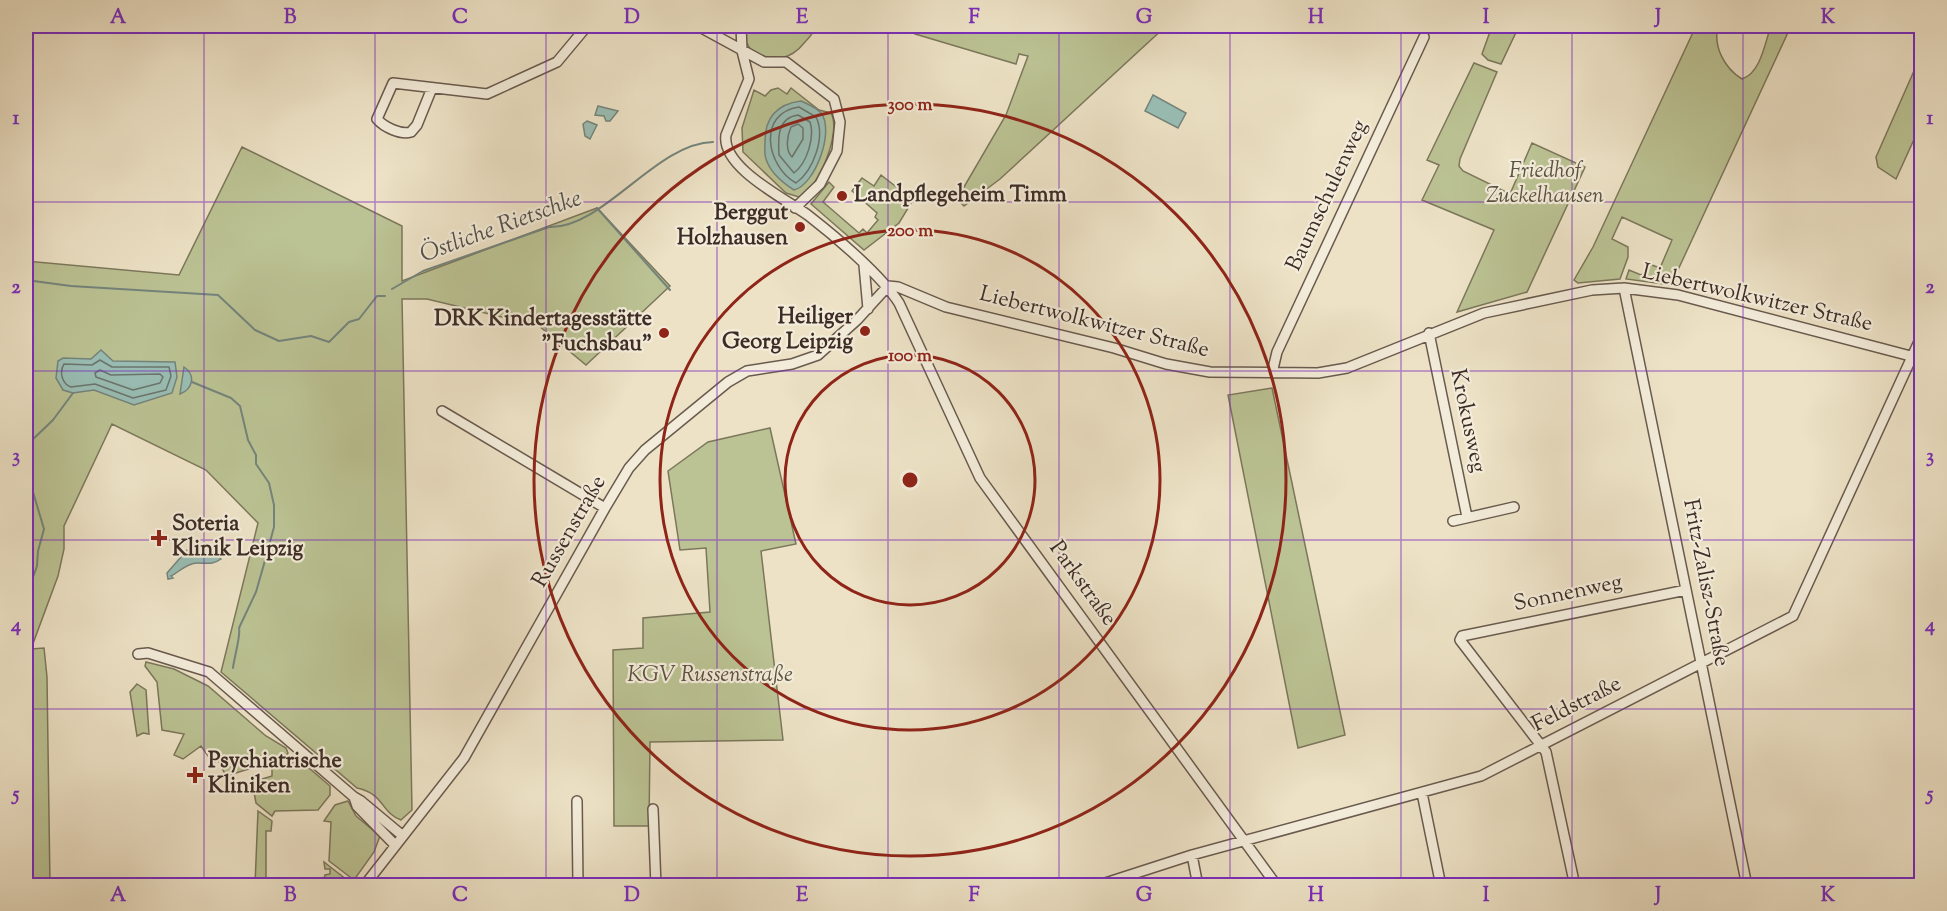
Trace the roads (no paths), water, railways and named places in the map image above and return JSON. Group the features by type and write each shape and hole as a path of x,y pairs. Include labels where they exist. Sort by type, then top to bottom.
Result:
{"street":[{"path":"432,88 417,125 411,132 400,132 381,124 377,119 393,83 480,94 494,91 557,62 587,26"},
{"path":"698,26 764,62 786,62 834,99 840,122 839,145 828,171 818,186 795,208"},
{"path":"741,26 742,51 749,79 726,135 727,147 738,163 753,178 808,215 888,286"},
{"name":"Baumschulenweg","path":"1272,373 1277,352 1424,37"},
{"path":"864,265 868,309"},
{"name":"Liebertwolkwitzer Straße","path":"888,286 898,287 946,306 1114,348 1166,364 1210,372 1318,372 1347,368 1377,358 1429,333 1476,315 1592,290 1624,288 1678,295 1922,359"},
{"name":"Russenstraße","path":"364,885 464,758 629,468 645,450 735,376 766,366 792,364 818,355 868,309 888,286"},
{"name":"Parkstraße","path":"888,286 899,303 980,478 1278,885"},
{"name":"Fritz-Zalisz-Straße","path":"1624,288 1747,885"},
{"name":"Krokusweg","path":"1429,333 1467,518"},
{"name":"Feldstraße","path":"1096,885 1192,855 1481,776 1793,616 1922,336"},
{"path":"442,411 605,508"},
{"path":"1453,521 1514,507"},
{"name":"Sonnenweg","path":"1540,745 1460,640 1462,636 1686,590"},
{"path":"138,654 148,653 209,672 354,797 362,801 403,836"},
{"path":"1540,745 1548,763 1575,885"},
{"path":"1422,793 1441,885"},
{"path":"354,797 357,806 395,845"},
{"path":"577,801 578,885"},
{"path":"653,809 656,885"},
{"path":"1192,855 1198,885"}],"water":[{"path":"1153,95 1186,113 1178,128 1145,111"},
{"path":"801,101 821,113 825,121 826,132 821,156 815,168 802,186 794,190 777,177 768,164 765,157 766,133 767,125 774,113 786,105"},
{"path":"598,106 618,111 610,121 606,121 604,116 595,115"},
{"path":"587,121 597,125 590,139 585,136 583,124"},
{"path":"101,350 113,361 175,362 177,377 172,393 134,405 94,390 73,393 63,390 56,378 58,361 63,358 91,359"},
{"path":"184,367 190,374 191,382 188,389 180,394"},
{"path":"187,550 204,554 216,553 221,559 213,563 190,564 171,576 173,578 168,579 167,573"}],"waterway":[{"name":"Östliche Rietschke","path":"832,30 834,26"},
{"name":"Östliche Rietschke","path":"392,289 423,271 549,227 569,224 589,215 671,156 692,146 713,142"},
{"path":"597,208 670,290"},
{"name":"Östliche Rietschke","path":"26,280 71,286 218,295 255,330 279,341 311,336 329,342 349,322 359,319 377,296 385,296"},
{"path":"192,382 231,398 240,406 248,440 256,455 256,464 269,483 274,505 274,527 256,592 239,628 233,668"},
{"path":"26,597 37,566 38,551 44,529 27,472 28,444 53,420 73,393"}],"place":[{"name":"Landpflegeheim Timm","path":"842,196"},
{"name":"Berggut Holzhausen","path":"800,227"},
{"name":"Heiliger Georg Leipzig","path":"865,331"},
{"name":"DRK Kindertagesstätte \"Fuchsbau\"","path":"664,333"},
{"name":"Soteria Klinik Leipzig","path":"159,538"},
{"name":"Psychiatrische Kliniken","path":"195,775"}],"park label":[{"name":"Friedhof Zuckelhausen","path":"1545,184"},
{"name":"KGV Russenstraße","path":"710,676"}]}
